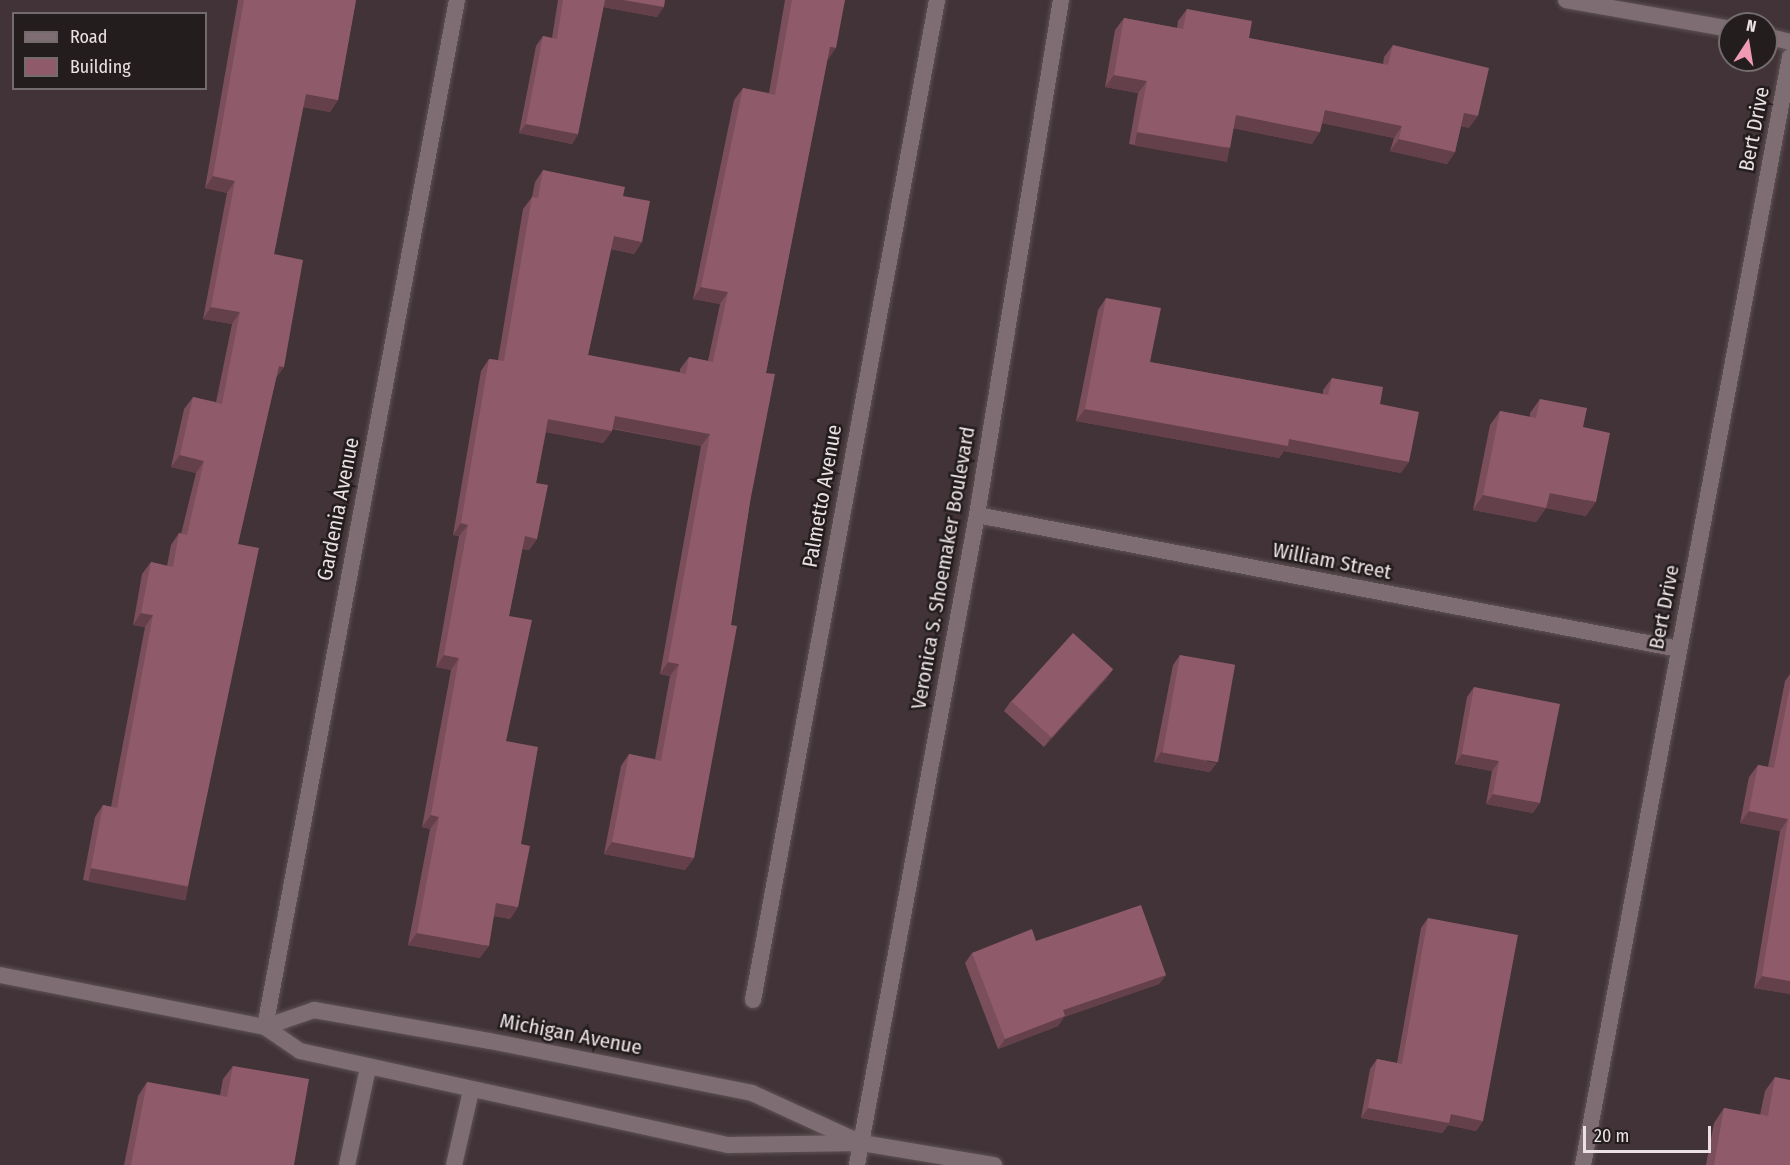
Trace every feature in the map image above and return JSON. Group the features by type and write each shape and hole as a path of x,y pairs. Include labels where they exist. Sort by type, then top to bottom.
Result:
{"street":[{"name":"Gardenia Avenue","path":"265,1027 457,0"},
{"name":"Palmetto Avenue","path":"753,1000 937,0"},
{"name":"Veronica S. Shoemaker Boulevard","path":"858,1165 977,514 1061,0"},
{"path":"1566,0 1718,27"},
{"name":"Bert Drive","path":"1583,1165 1790,57"},
{"name":"William Street","path":"977,514 1679,649"},
{"name":"Michigan Avenue","path":"0,975 265,1027 300,1052 471,1091 728,1145 862,1143 994,1165"},
{"name":"Michigan Avenue","path":"265,1027 314,1010 524,1048 752,1093 862,1143"},
{"path":"347,1165 368,1068"},
{"path":"454,1165 471,1091"}],"building":[{"path":"244,0 356,0 338,100 306,94 274,254 303,260 284,367 279,366 238,544 259,548 188,886 91,868 103,805 117,808 153,615 141,613 151,562 173,567 179,533 187,535 204,461 180,455 193,397 222,404 240,312 211,307 235,181 213,176"},
{"path":"563,0 605,0 578,134 526,124 543,36 557,39"},
{"path":"624,0 665,0 664,7"},
{"path":"792,0 845,0 836,48 830,47 766,373 775,374 750,502 731,625 737,626 694,858 612,842 629,754 661,761 679,664 668,662 710,434 615,416 612,431 548,419 536,483 548,485 537,539 525,536 509,616 532,620 506,741 538,747 521,844 530,846 518,907 496,903 489,946 417,933 439,817 431,815 459,658 444,655 468,525 461,523 489,359 504,361 532,197 538,198 543,170 625,187 623,196 650,201 642,242 614,236 588,355 686,374 689,357 713,362 728,292 701,287 743,88 775,95"},
{"path":"1187,9 1252,21 1249,38 1388,65 1393,45 1489,68 1478,116 1464,113 1455,152 1399,139 1402,126 1325,110 1320,132 1236,115 1230,148 1137,132 1147,81 1114,75 1124,18 1183,29"},
{"path":"1106,298 1161,308 1150,362 1328,395 1332,378 1383,387 1380,404 1419,412 1409,462 1289,439 1288,446 1085,409"},
{"path":"1540,399 1587,408 1583,427 1610,433 1596,502 1550,493 1546,508 1483,495 1500,411 1536,418"},
{"path":"1073,633 1113,669 1052,738 1011,701"},
{"path":"1180,655 1235,665 1218,762 1163,752"},
{"path":"1474,687 1560,704 1540,803 1493,794 1499,761 1462,754"},
{"path":"1790,687 1790,981 1762,976 1788,819 1749,811 1758,765 1774,768"},
{"path":"1141,905 1166,975 1063,1010 1065,1016 1005,1039 972,953 1032,929 1036,941"},
{"path":"1428,918 1518,935 1483,1121 1451,1114 1449,1123 1368,1108 1377,1059 1402,1064"},
{"path":"233,1066 309,1079 294,1165 131,1165 147,1082 227,1097"},
{"path":"1775,1077 1790,1080 1790,1165 1714,1165 1724,1108 1768,1116"}]}
